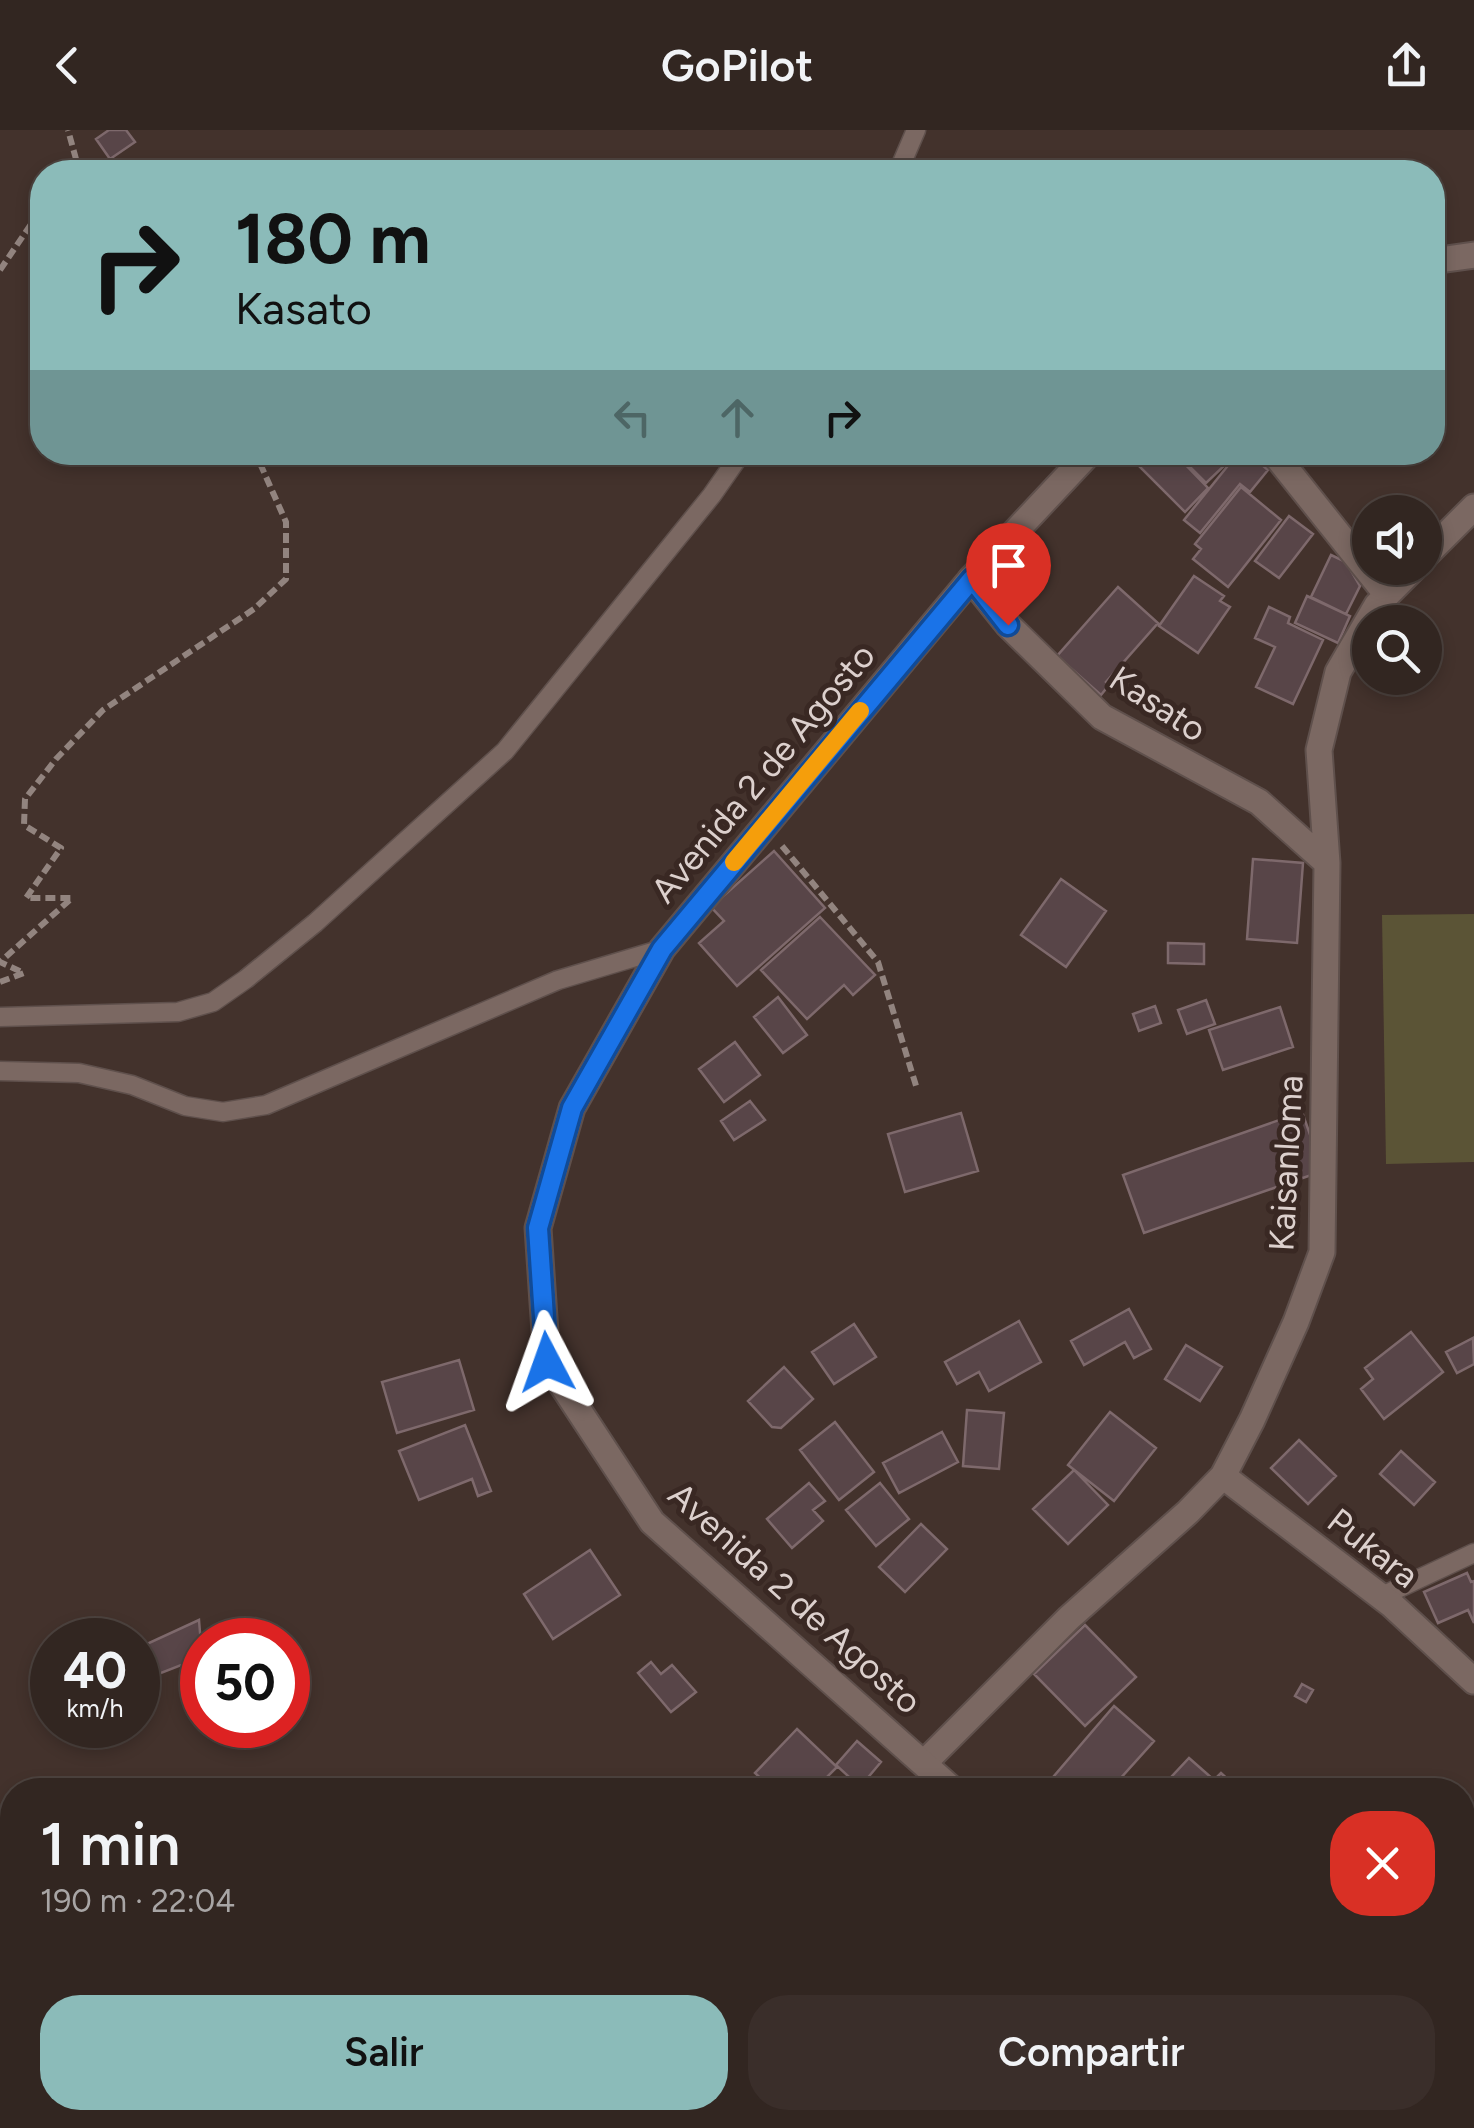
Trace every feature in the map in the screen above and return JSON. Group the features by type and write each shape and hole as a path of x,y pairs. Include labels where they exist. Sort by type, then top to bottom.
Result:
{"street":[{"path":"1445,259 1474,256"},
{"name":"Avenida 2 de Agosto","path":"940,1778 652,1522 547,1362 538,1228 572,1108 662,949 972,579 1078,465"},
{"path":"1283,465 1387,595"},
{"path":"1442,539 1474,507"},
{"name":"Kasato","path":"972,579 1008,625 1102,717 1259,802 1328,862"},
{"name":"Kaisanloma","path":"924,1763 1069,1618 1222,1476 1282,1355 1322,1252 1328,862 1319,750 1338,672 1377,605 1397,585"},
{"name":"Pukara","path":"1222,1476 1380,1596 1474,1681"}],"lane":[{"path":"903,160 916,130"},
{"path":"0,1016 178,1012 213,1002 246,979 315,923 505,750 733,465"},
{"path":"0,1071 79,1073 132,1085 185,1106 223,1112 266,1105 558,980 662,949"},
{"path":"1380,1596 1474,1553"}],"path":[{"path":"68,130 76,159"},
{"path":"0,270 30,226"},
{"path":"0,982 24,973 0,962 72,898 26,898 61,848 24,825 26,800 56,759 104,710 254,608 286,580 286,522 261,465"},
{"path":"764,825 878,962 917,1089"}],"shaded area":[{"path":"1474,914 1474,1162 1386,1164 1382,915"}],"building":[{"path":"109,130 126,130 135,142 110,159 96,139"},
{"path":"1138,465 1186,465 1208,488 1185,512"},
{"path":"1188,465 1225,465 1206,483"},
{"path":"1228,465 1262,465 1268,470 1250,492 1240,484 1200,533 1184,520"},
{"path":"1241,487 1281,520 1228,587 1193,559 1201,549 1195,544"},
{"path":"1289,516 1313,534 1279,578 1255,561"},
{"path":"1331,555 1346,562 1352,572 1352,585 1360,586 1346,614 1311,597"},
{"path":"1194,576 1224,596 1220,601 1230,607 1198,653 1159,626"},
{"path":"1118,587 1158,623 1106,682 1109,685 1101,695 1057,656"},
{"path":"1307,596 1350,616 1338,643 1295,623"},
{"path":"1269,607 1290,617 1288,623 1323,640 1293,704 1256,687 1275,647 1255,638"},
{"path":"774,851 825,908 737,986 699,943 724,921 711,907"},
{"path":"1253,859 1303,863 1297,943 1247,939"},
{"path":"1061,879 1106,911 1066,967 1021,935"},
{"path":"820,917 875,975 853,995 844,985 807,1019 761,970"},
{"path":"1168,943 1204,944 1204,964 1168,963"},
{"path":"778,997 807,1035 783,1053 754,1017"},
{"path":"1206,1000 1215,1024 1187,1034 1178,1010"},
{"path":"1155,1006 1161,1023 1139,1031 1133,1014"},
{"path":"1280,1007 1293,1047 1223,1070 1209,1030"},
{"path":"735,1042 760,1075 724,1102 699,1069"},
{"path":"750,1101 765,1120 734,1140 721,1121"},
{"path":"1302,1112 1323,1171 1144,1233 1123,1175"},
{"path":"961,1113 978,1171 905,1192 888,1134"},
{"path":"1129,1309 1151,1349 1134,1358 1125,1342 1084,1365 1071,1341"},
{"path":"1019,1321 1041,1362 989,1391 979,1372 957,1384 945,1362"},
{"path":"854,1324 876,1357 834,1384 812,1352"},
{"path":"1411,1332 1443,1372 1384,1419 1361,1389 1373,1379 1365,1368"},
{"path":"1473,1338 1474,1364 1457,1373 1446,1352"},
{"path":"1186,1345 1222,1367 1200,1401 1165,1379"},
{"path":"459,1360 474,1410 397,1433 382,1382"},
{"path":"784,1367 813,1399 781,1428 772,1427 748,1401"},
{"path":"967,1410 1004,1413 999,1469 963,1466"},
{"path":"1110,1412 1156,1448 1114,1501 1068,1465"},
{"path":"835,1422 874,1472 839,1500 800,1450"},
{"path":"465,1425 491,1491 478,1496 472,1479 419,1500 399,1451"},
{"path":"942,1432 958,1462 899,1493 883,1463"},
{"path":"1299,1440 1336,1476 1308,1504 1271,1468"},
{"path":"1401,1451 1435,1482 1414,1505 1380,1474"},
{"path":"1074,1470 1108,1505 1068,1544 1033,1509"},
{"path":"809,1483 825,1501 813,1510 823,1521 792,1548 767,1519"},
{"path":"880,1483 909,1519 876,1546 846,1510"},
{"path":"921,1524 947,1549 905,1592 879,1567"},
{"path":"590,1550 620,1595 553,1639 524,1594"},
{"path":"1467,1573 1474,1581 1474,1623 1468,1610 1438,1623 1424,1592"},
{"path":"1085,1625 1136,1677 1085,1726 1034,1674"},
{"path":"180,1629 180,1666 160,1673 160,1638"},
{"path":"651,1662 661,1674 672,1665 696,1692 671,1712 638,1673"},
{"path":"1302,1684 1313,1690 1306,1702 1295,1696"},
{"path":"1114,1706 1154,1741 1121,1778 1052,1778"},
{"path":"797,1729 837,1767 826,1778 760,1778 755,1773"},
{"path":"857,1741 881,1762 868,1778 850,1778 836,1765"},
{"path":"1189,1758 1212,1778 1170,1778"}],"slow traffic":[{"path":"734,862 860,711"}],"route":[{"path":"547,1362 538,1228 572,1108 662,949 972,579 1008,625"}]}
